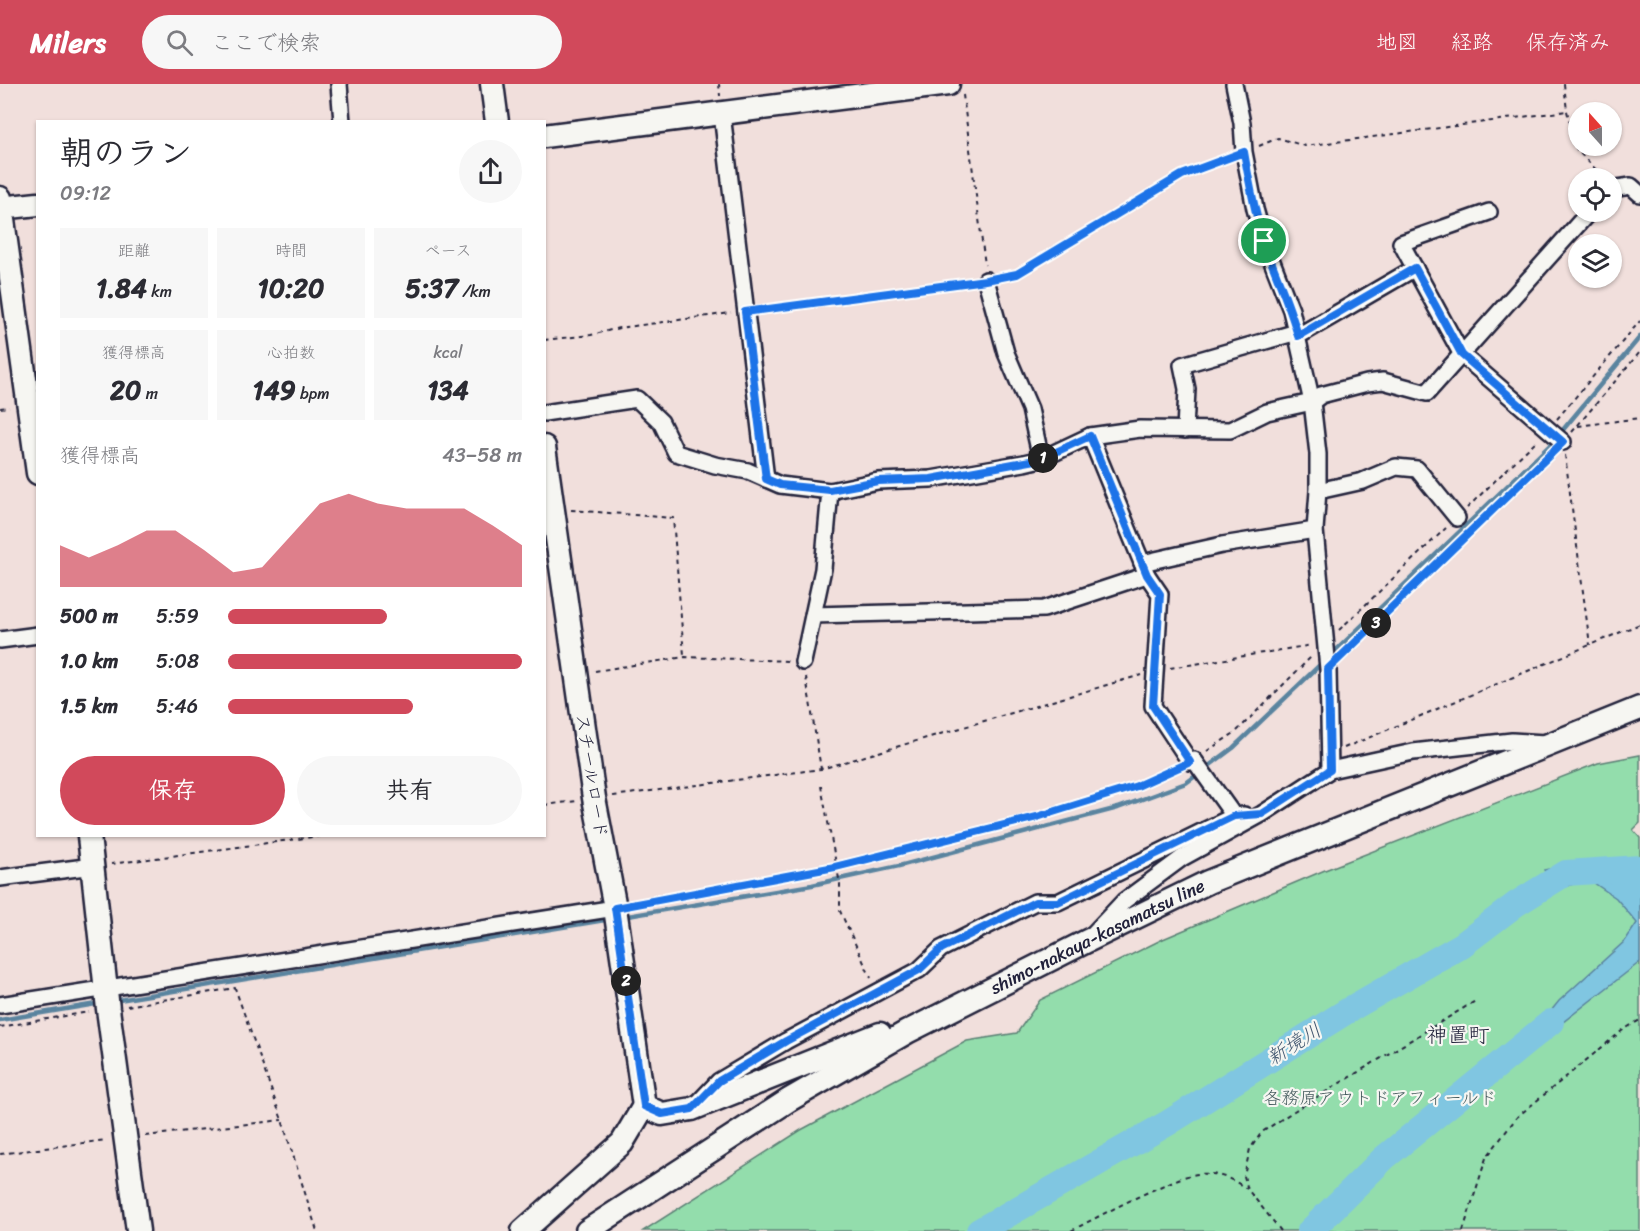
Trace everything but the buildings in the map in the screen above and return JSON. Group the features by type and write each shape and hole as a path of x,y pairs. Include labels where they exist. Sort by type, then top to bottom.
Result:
{"street":[{"path":"339,84 342,120"},
{"path":"492,84 497,120"},
{"path":"1234,84 1255,209 1264,241 1291,310 1312,402 1318,454 1315,530 1327,657 1330,762"},
{"path":"546,136 722,114 874,89 956,90"},
{"path":"722,114 766,479"},
{"path":"1622,187 1631,186 1640,194"},
{"path":"36,204 0,205 36,460"},
{"path":"1489,212 1401,243 1462,355 1557,436"},
{"path":"546,413 637,399 661,422 676,453 716,465 748,471 780,485 830,490 878,481 931,479 1041,459 1090,436 1140,429 1230,430 1267,412 1312,402 1321,395 1367,383 1383,381 1427,393 1580,222"},
{"path":"1185,429 1187,389 1182,365 1297,334 1415,268"},
{"path":"986,280 1006,353 1029,408 1041,459"},
{"path":"1090,436 1144,569 1160,594 1153,706 1234,816"},
{"name":"スチールロード","path":"546,461 553,508 552,566 577,673 594,798 616,916 644,1106"},
{"path":"1318,491 1363,481 1396,467 1417,469 1457,518"},
{"path":"803,662 823,569 830,490"},
{"path":"813,615 1044,609 1144,569 1222,545 1315,530"},
{"path":"0,639 36,635"},
{"name":"shimo-nakaya-kasamatsu line","path":"587,1231 789,1100 907,1032 1085,942 1208,882 1640,708"},
{"path":"1085,942 1124,901 1182,858 1262,814 1330,762 1512,741 1551,744"},
{"path":"692,1109 719,1081 786,1041 919,970 941,949 1035,902 1058,902 1234,816 1262,814"},
{"path":"89,837 107,998 138,1231"},
{"path":"0,878 93,866"},
{"path":"0,1005 107,998 616,916"},
{"path":"523,1231 622,1143 644,1106 662,1114 692,1109 892,1029 907,1032"}],"path":[{"path":"1564,84 1567,111 1577,150 1594,168"},
{"path":"956,90 986,280"},
{"path":"546,340 1017,274 1182,175 1278,138 1305,146 1567,111"},
{"path":"616,916 835,867 1037,817 1197,766 1327,657 1557,436 1640,321"},
{"path":"1578,426 1640,352"},
{"path":"546,805 821,769 1157,670 1327,657 1457,518 1557,436 1578,426 1640,418"},
{"path":"1557,436 1590,645"},
{"path":"553,508 673,518 685,657"},
{"path":"1330,762 1640,624"},
{"path":"577,673 685,657 803,662 821,769"},
{"path":"822,786 835,867 840,884 840,911 878,992"},
{"path":"93,866 312,837"},
{"path":"0,1027 107,998 235,988 282,1120 317,1231"},
{"path":"1248,1190 1244,1176 1246,1163 1250,1149 1262,1132 1477,1000"},
{"path":"1463,1231 1486,1158 1516,1117 1623,1030 1640,1020"},
{"path":"0,1154 282,1120"},
{"path":"1071,1231 1123,1203 1175,1180 1197,1174 1224,1176 1237,1182 1248,1190 1281,1231"}],"green space":[{"name":"各務原アウトドアフィールド","path":"1640,755 1640,823 1633,830 1640,838 1640,1231 643,1231 801,1130 967,1041 1017,1033 1040,1000 1163,939 1325,870 1598,763"}],"water":[{"path":"1640,857 1640,962 1563,1022 1525,1043 1559,1001 1625,941 1637,923 1616,898 1588,879 1556,890 1544,870 1592,860"}],"waterway":[{"path":"1331,655 1552,443 1640,337"},
{"path":"622,917 812,885 899,866 1118,808 1186,783 1233,748 1325,660"},
{"name":"新境川","path":"979,1231 1168,1123 1352,1008 1462,945 1516,904 1566,873 1640,868"},
{"path":"113,1001 611,919"},
{"path":"0,1020 102,1003"},
{"name":"新境川","path":"1310,1231 1384,1158 1551,1022"}],"district":[{"name":"神置町","path":"1458,1035"}],"route":[{"path":"1244,152 1264,241 1291,310 1298,336 1415,268 1462,355 1563,442 1328,669 1330,770 1262,814 1234,816 1058,902 1035,902 941,949 919,970 786,1041 719,1081 692,1109 662,1114 644,1106 615,908 835,867 1037,817 1137,786 1190,762 1153,706 1160,594 1147,575 1090,436 1041,459 931,479 878,481 830,490 780,485 766,479 745,312 1017,274 1182,175 1244,152"}]}
